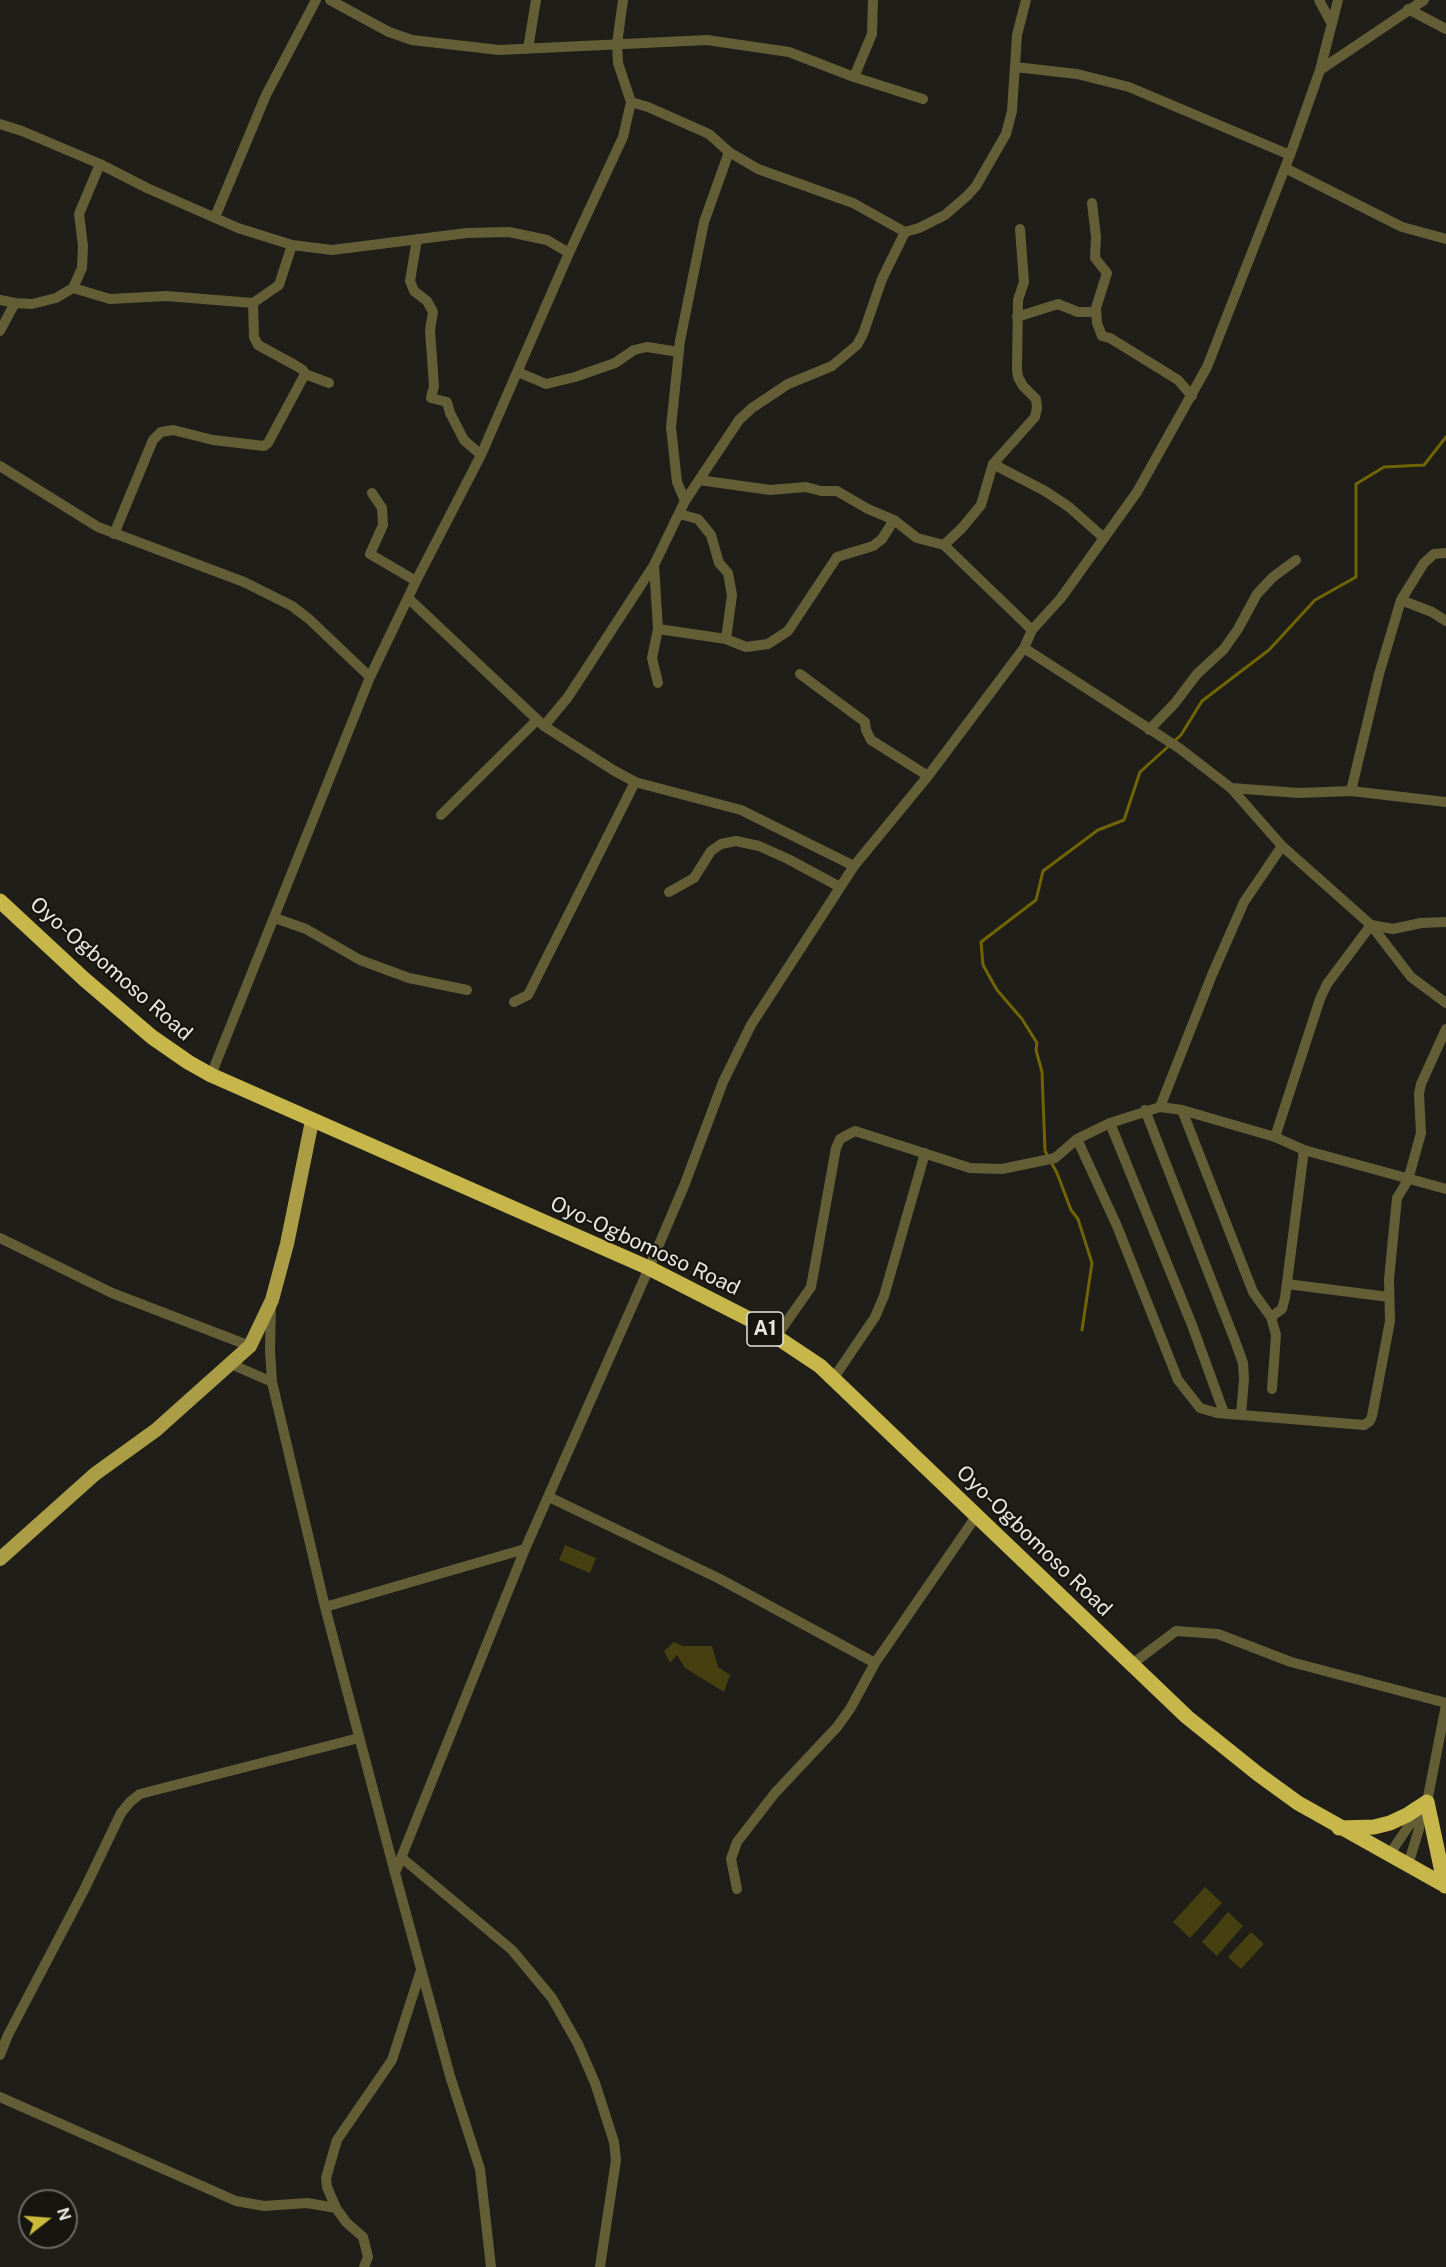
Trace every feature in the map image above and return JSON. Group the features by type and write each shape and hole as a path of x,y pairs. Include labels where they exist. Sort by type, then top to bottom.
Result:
{"highway":[{"name":"Oyo-Ogbomoso Road","path":"0,901 84,979 152,1037 188,1062 211,1075 312,1121 649,1268 751,1320 820,1366 1188,1717 1298,1803 1338,1828 1446,1886"},
{"path":"1338,1828 1374,1827 1407,1815 1427,1802 1446,1886"}],"main road":[{"path":"0,1559 95,1474 156,1430 250,1346 272,1300 287,1244 312,1121"}],"street":[{"path":"215,217 266,95 316,0"},
{"path":"330,0 389,32 412,40 499,50 707,40 789,51 854,77 923,99"},
{"path":"528,49 536,0"},
{"path":"211,1075 370,676 481,455 569,253 623,137 631,102 621,74 617,44 623,0"},
{"path":"854,77 872,34 873,0"},
{"path":"631,102 648,107 709,134 729,152 758,169 853,203 905,232 919,228 945,214 976,186 1006,134 1012,111 1017,35 1026,0"},
{"path":"1319,0 1332,24"},
{"path":"395,1873 525,1549 684,1186 723,1082 751,1025 854,866 928,776 1024,648 1032,630 1061,598 1137,492 1192,396 1207,367 1290,155 1320,70 1338,0"},
{"path":"1320,70 1424,0"},
{"path":"1408,9 1446,29"},
{"path":"1015,67 1077,74 1129,87 1290,155"},
{"path":"0,124 100,164 147,188 238,228 292,245 332,250 467,233 509,232 547,240 569,253"},
{"path":"685,501 676,482 671,427 679,352 704,222 729,152"},
{"path":"0,300 32,304 56,298 73,288 82,267 83,246 79,214 100,164"},
{"path":"1285,168 1402,226 1446,239"},
{"path":"1092,203 1096,237 1095,258 1107,273 1096,308 1097,323 1102,336 1110,338 1178,380 1192,396"},
{"path":"944,545 962,528 981,504 993,464 1035,417 1038,408 1033,394 1023,386 1018,376 1018,300 1024,282 1020,229"},
{"path":"441,815 568,697 654,565 685,501 739,420 752,408 788,384 832,366 857,345 882,279 905,232"},
{"path":"417,239 410,281 414,291 428,301 433,312 430,330 434,386 431,398 447,402 464,440 481,455"},
{"path":"73,288 110,299 165,296 253,303 279,285 292,245"},
{"path":"0,331 15,303"},
{"path":"253,303 256,343 301,368 305,374 329,383"},
{"path":"1017,317 1058,304 1078,312 1096,312"},
{"path":"518,372 546,384 615,363 634,350 647,347 679,352"},
{"path":"114,534 153,440 161,432 173,430 213,440 264,446 268,443 305,374"},
{"path":"993,464 1045,491 1069,507 1104,538"},
{"path":"0,466 98,527 244,582 292,606 370,676"},
{"path":"699,480 770,490 806,487 821,491 837,491 868,509 894,520 917,538 944,545 1032,630"},
{"path":"372,493 382,508 383,525 370,554 416,581"},
{"path":"679,514 698,519 705,527 711,535 719,563 728,573 732,595 726,639"},
{"path":"658,629 726,639 746,647 754,648 768,644 783,636 816,591 837,557 873,546 882,538 894,520"},
{"path":"1351,791 1379,675 1401,600 1424,563 1434,554 1446,553"},
{"path":"1149,730 1175,703 1197,674 1224,649 1257,594 1296,560"},
{"path":"654,565 658,629 652,658 658,683"},
{"path":"408,598 540,723 635,782 741,810 854,866"},
{"path":"1401,600 1432,612 1446,621"},
{"path":"1024,648 1179,748 1231,789 1282,846 1371,925 1411,977 1446,1003"},
{"path":"800,674 865,722 871,740 928,776"},
{"path":"514,1002 528,995 635,782"},
{"path":"1231,789 1299,793 1351,791 1446,802"},
{"path":"669,892 694,878 711,851 721,844 736,841 759,846 789,859 840,887"},
{"path":"1160,1107 1212,975 1244,902 1282,846"},
{"path":"275,918 306,929 360,960 409,978 467,990"},
{"path":"1371,925 1393,929 1421,923 1446,922"},
{"path":"1275,1137 1320,999 1327,984 1371,925"},
{"path":"1077,1139 1117,1226 1178,1380 1200,1408 1241,1415 1360,1425 1368,1423 1372,1416 1390,1320 1389,1279 1398,1198 1408,1180 1421,1132 1419,1094 1421,1084 1446,1029"},
{"path":"776,1337 811,1287 836,1148 840,1139 855,1131 970,1168 1002,1169 1055,1158 1077,1139 1110,1123 1160,1107 1182,1110 1275,1137 1304,1150 1446,1189"},
{"path":"1145,1110 1243,1363 1241,1415"},
{"path":"1182,1110 1253,1292 1271,1317 1276,1335 1272,1389"},
{"path":"1110,1123 1192,1325 1224,1413"},
{"path":"1271,1317 1282,1309 1287,1284 1304,1150"},
{"path":"833,1379 880,1307 925,1153"},
{"path":"0,1238 112,1293 250,1346"},
{"path":"1287,1284 1389,1297"},
{"path":"272,1300 270,1350 272,1382 325,1607 395,1873 450,2076 480,2169 491,2267"},
{"path":"231,1364 272,1382"},
{"path":"549,1497 718,1578 875,1663"},
{"path":"738,1889 731,1859 737,1842 775,1793 850,1709 875,1663 977,1515"},
{"path":"325,1607 525,1549"},
{"path":"1132,1664 1176,1631 1218,1634 1291,1662 1446,1704 1427,1802 1420,1817 1408,1865"},
{"path":"0,2055 121,1813 130,1802 140,1794 360,1738"},
{"path":"1389,1855 1410,1824 1420,1817"},
{"path":"402,1858 512,1950 552,1998 578,2044 595,2083 614,2142 616,2160 600,2267"},
{"path":"364,2267 368,2257 363,2238 346,2222 336,2208 327,2187 326,2178 337,2140 388,2068 421,1969"},
{"path":"0,2097 236,2200 264,2206 307,2203 336,2208"},
{"path":"307,2203 321,2195 327,2187"}],"shaded area":[{"path":"565,1545 596,1558 590,1573 559,1560"},
{"path":"674,1642 683,1646 712,1646 718,1667 730,1675 724,1692 685,1668 677,1655 670,1663 664,1651"},
{"path":"1205,1887 1222,1903 1190,1938 1173,1922"},
{"path":"1228,1912 1243,1926 1217,1956 1202,1942"},
{"path":"1251,1932 1264,1944 1241,1969 1228,1957"}],"waterway":[{"path":"1082,1330 1092,1263 1078,1219 1071,1210 1057,1173 1045,1151 1042,1072 1036,1050 1037,1043 1022,1019 997,990 983,965 981,942 1036,900 1043,871 1098,830 1124,820 1140,772 1181,735 1202,701 1269,650 1315,600 1356,577 1356,484 1384,467 1424,465 1446,437"}]}
